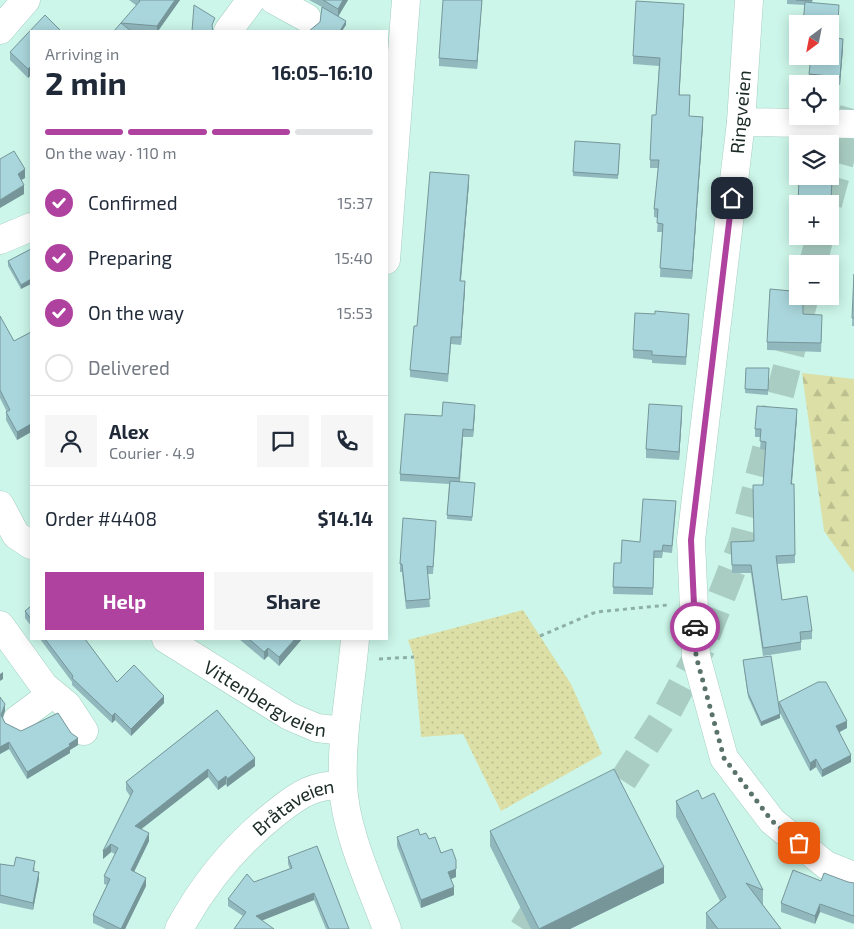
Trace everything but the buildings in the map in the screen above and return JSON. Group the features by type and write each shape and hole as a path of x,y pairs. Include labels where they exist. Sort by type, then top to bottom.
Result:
{"street":[{"path":"0,30 26,0"},
{"path":"229,30 251,0"},
{"path":"274,0 307,18"},
{"path":"388,234 406,0"},
{"name":"Ringveien","path":"749,0 740,122 691,540 696,656 724,758 772,821 826,865 854,876"},
{"path":"740,122 854,124"},
{"path":"0,240 30,227"},
{"path":"0,505 16,542"},
{"path":"0,625 52,694 67,705 84,731"},
{"name":"Vittenbergveien","path":"168,640 289,716 317,728 344,731"},
{"name":"Bråtaveien","path":"179,929 192,905 215,872 270,817 296,797 309,790 342,784 344,731 354,650"},
{"path":"17,720 52,694"},
{"path":"342,784 348,821 386,929"}],"path":[{"path":"540,636 596,612 667,604 694,621"},
{"path":"354,650 414,657"}],"green space":[{"path":"802,373 854,379 854,573 824,531"},
{"path":"523,610 571,684 602,754 501,811 463,734 421,737 414,657 408,640"}],"tunnel":[{"path":"830,195 854,109"},
{"path":"815,255 818,245"},
{"path":"600,816 668,711 701,649 742,544 803,305"},
{"path":"523,929 548,890"}],"way so far":[{"path":"695,627 696,656 724,758 772,821 799,843"}],"route":[{"path":"695,627 691,540 732,198"}]}
